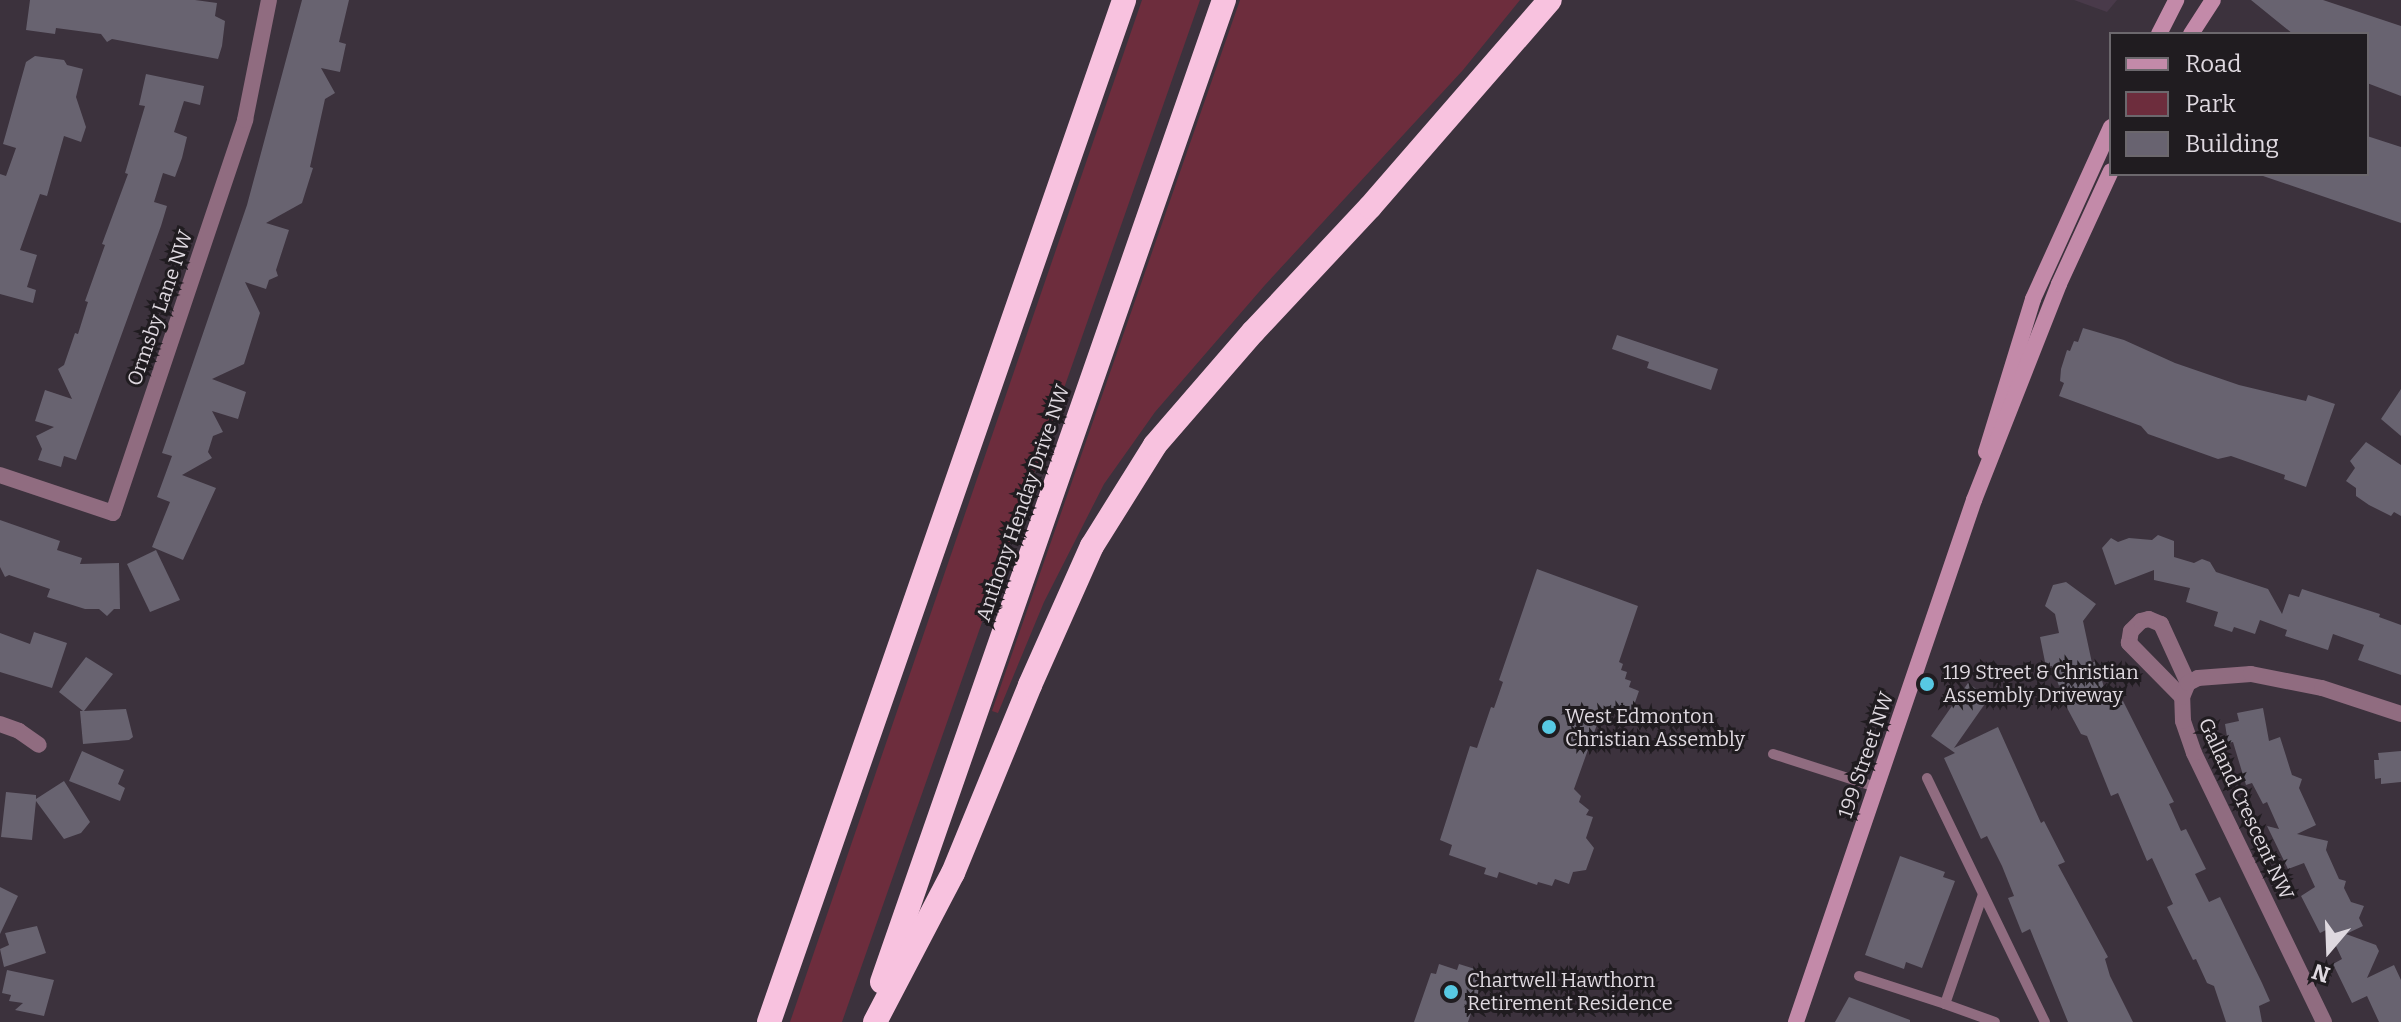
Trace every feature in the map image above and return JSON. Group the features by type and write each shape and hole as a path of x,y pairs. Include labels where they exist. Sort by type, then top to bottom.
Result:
{"highway":[{"path":"769,1022 1124,0"},
{"name":"Anthony Henday Drive NW","path":"868,1022 1224,0"},
{"path":"875,1022 953,873 1030,685 1092,546 1155,445 1253,332 1370,207 1550,0"}],"main road":[{"path":"2160,32 2176,0"},
{"path":"2192,32 2213,0"},
{"name":"199 Street NW","path":"1974,500 1994,419 2033,299 2109,131"},
{"name":"199 Street NW","path":"1796,1022 1974,500 2059,284 2109,175"}],"street":[{"name":"Ormsby Lane NW","path":"0,475 113,513 245,120 269,0"},
{"name":"Galland Crescent NW","path":"2324,1022 2194,753 2183,721 2185,690 2209,676 2274,676 2401,714"},
{"path":"0,724 19,731 39,745"}],"lane":[{"path":"1773,754 1876,787"},
{"path":"1927,778 2045,1022"},
{"path":"1945,1004 1983,894"},
{"path":"1859,976 1995,1022"}],"shaded area":[{"path":"2074,0 2117,0 2107,12"}],"green space":[{"path":"1142,0 1200,0 842,1022 790,1022"},
{"path":"1240,0 1520,0 1463,70 1265,285 1155,412 1104,484 1044,602 998,713 992,711"}],"building":[{"path":"30,0 195,0 217,3 215,16 225,21 222,46 218,59 112,39 107,42 101,34 56,28 55,34 26,30"},
{"path":"302,0 349,0 339,42 346,44 340,72 321,68 335,93 325,99 310,167 313,168 302,203 266,223 289,230 276,270 278,276 269,280 266,289 245,282 260,313 244,364 212,379 246,392 238,419 212,411 223,432 213,436 208,452 212,458 182,475 216,488 183,560 152,547 170,502 157,497 172,456 162,453 247,205"},
{"path":"2251,0 2323,0 2401,26 2401,96 2369,84 2369,32 2291,32"},
{"path":"35,56 64,60 67,65 83,69 76,97 86,127 81,142 64,136 47,196 40,194 20,250 37,255 27,287 36,290 33,303 0,294 0,174 6,176 16,148 3,144 26,62"},
{"path":"146,74 204,86 200,105 184,101 174,132 187,137 182,158 175,177 163,173 154,202 167,206 161,226 76,460 64,456 61,467 38,460 42,449 36,436 54,427 35,421 45,390 72,399 58,369 64,365 75,333 78,334 88,302 85,301 105,245 102,244 128,174 125,173 145,106 139,105"},
{"path":"2369,137 2401,147 2401,223 2263,176 2369,176"},
{"path":"2083,328 2124,340 2175,363 2239,385 2306,401 2308,395 2335,404 2306,487 2284,479 2285,475 2231,456 2218,459 2148,434 2141,426 2059,396 2064,383 2060,381 2061,369 2067,350 2070,351 2074,341 2078,342"},
{"path":"1617,335 1718,369 1711,390 1647,368 1649,362 1612,349"},
{"path":"2401,389 2401,436 2381,419"},
{"path":"2366,442 2401,465 2401,516 2394,512 2391,516 2369,505 2356,496 2356,488 2346,481 2355,468 2350,461"},
{"path":"0,520 60,541 57,550 82,558 80,564 119,563 120,609 114,609 107,616 99,609 85,609 47,597 50,589 9,575 5,577 0,567"},
{"path":"2158,535 2174,541 2174,557 2194,563 2202,559 2210,562 2216,572 2268,589 2282,614 2289,594 2299,597 2302,589 2380,614 2379,617 2401,625 2401,675 2358,660 2364,645 2333,634 2328,650 2285,636 2287,630 2260,620 2255,634 2234,627 2232,632 2214,626 2218,612 2186,602 2190,588 2154,580 2154,570 2115,585 2102,548 2111,538 2118,542 2129,538 2152,540"},
{"path":"156,550 180,600 150,612 127,564"},
{"name":"West Edmonton Christian Assembly","path":"1537,569 1638,606 1619,662 1623,664 1621,670 1627,672 1625,679 1631,681 1629,687 1639,691 1632,711 1622,708 1620,713 1614,710 1612,715 1600,716 1574,789 1581,796 1579,802 1589,810 1586,815 1593,817 1586,838 1594,848 1586,870 1573,872 1569,884 1555,879 1552,886 1538,882 1537,885 1499,872 1497,878 1484,874 1486,868 1449,855 1452,845 1440,840 1470,746 1477,748 1491,707 1494,708 1503,682 1499,680"},
{"path":"2066,582 2096,604 2083,621 2092,663 2096,661 2110,707 2123,701 2174,802 2169,804 2181,831 2186,829 2206,869 2195,874 2209,902 2220,897 2262,983 2270,1001 2259,1006 2262,1022 2226,1022 2214,986 2207,983 2196,959 2193,960 2167,907 2173,904 2152,858 2147,861 2118,793 2111,796 2087,736 2081,734 2066,706 2052,666 2046,667 2040,637 2059,633 2055,614 2045,606 2053,585"},
{"path":"34,632 67,643 52,688 0,672 0,633 30,644"},
{"path":"86,657 113,674 84,711 126,709 133,737 129,740 83,744 80,711 83,711 59,692"},
{"path":"1968,683 1989,698 1954,748 1998,727 2041,823 2044,821 2065,862 2058,865 2108,957 2105,959 2110,976 2133,1022 2068,1022 2030,929 2022,933 2008,898 2014,896 2002,866 1987,836 1981,839 1944,758 1955,753 1931,736"},
{"path":"2263,708 2269,741 2280,737 2292,775 2302,779 2299,788 2316,825 2297,834 2328,841 2326,850 2339,879 2346,881 2344,888 2351,902 2364,906 2359,918 2363,926 2346,934 2376,945 2379,951 2367,978 2394,965 2401,980 2401,1022 2379,1022 2367,996 2352,1003 2333,964 2342,959 2328,929 2320,933 2301,896 2315,887 2304,863 2288,869 2267,826 2279,829 2267,802 2263,804 2252,783 2246,785 2233,742 2228,743 2225,724 2239,721 2237,713"},
{"path":"82,751 124,770 118,784 125,788 120,801 69,781"},
{"path":"2401,751 2401,782 2381,784 2381,778 2375,779 2374,760 2379,760 2378,753"},
{"path":"64,781 90,822 81,833 64,839 36,801 32,840 1,837 6,792 36,795 36,799"},
{"path":"1900,856 1945,872 1943,877 1955,881 1922,968 1906,962 1904,969 1865,955"},
{"path":"0,887 18,896 0,934"},
{"path":"37,926 46,953 4,967 0,949 9,945 5,933"},
{"name":"Chartwell Hawthorn Retirement Residence","path":"1439,964 1457,970 1459,964 1475,969 1473,976 1478,977 1475,986 1480,987 1468,1022 1414,1022 1431,973 1436,974"},
{"path":"7,970 54,980 44,1016 15,1010 23,1003 9,1001 11,995 2,993"},
{"path":"1849,997 1910,1020 1910,1022 1835,1022"}],"place":[{"name":"119 Street & Christian Assembly Driveway","path":"1927,684"},
{"name":"West Edmonton Christian Assembly","path":"1549,727"},
{"name":"Chartwell Hawthorn Retirement Residence","path":"1451,992"}]}
